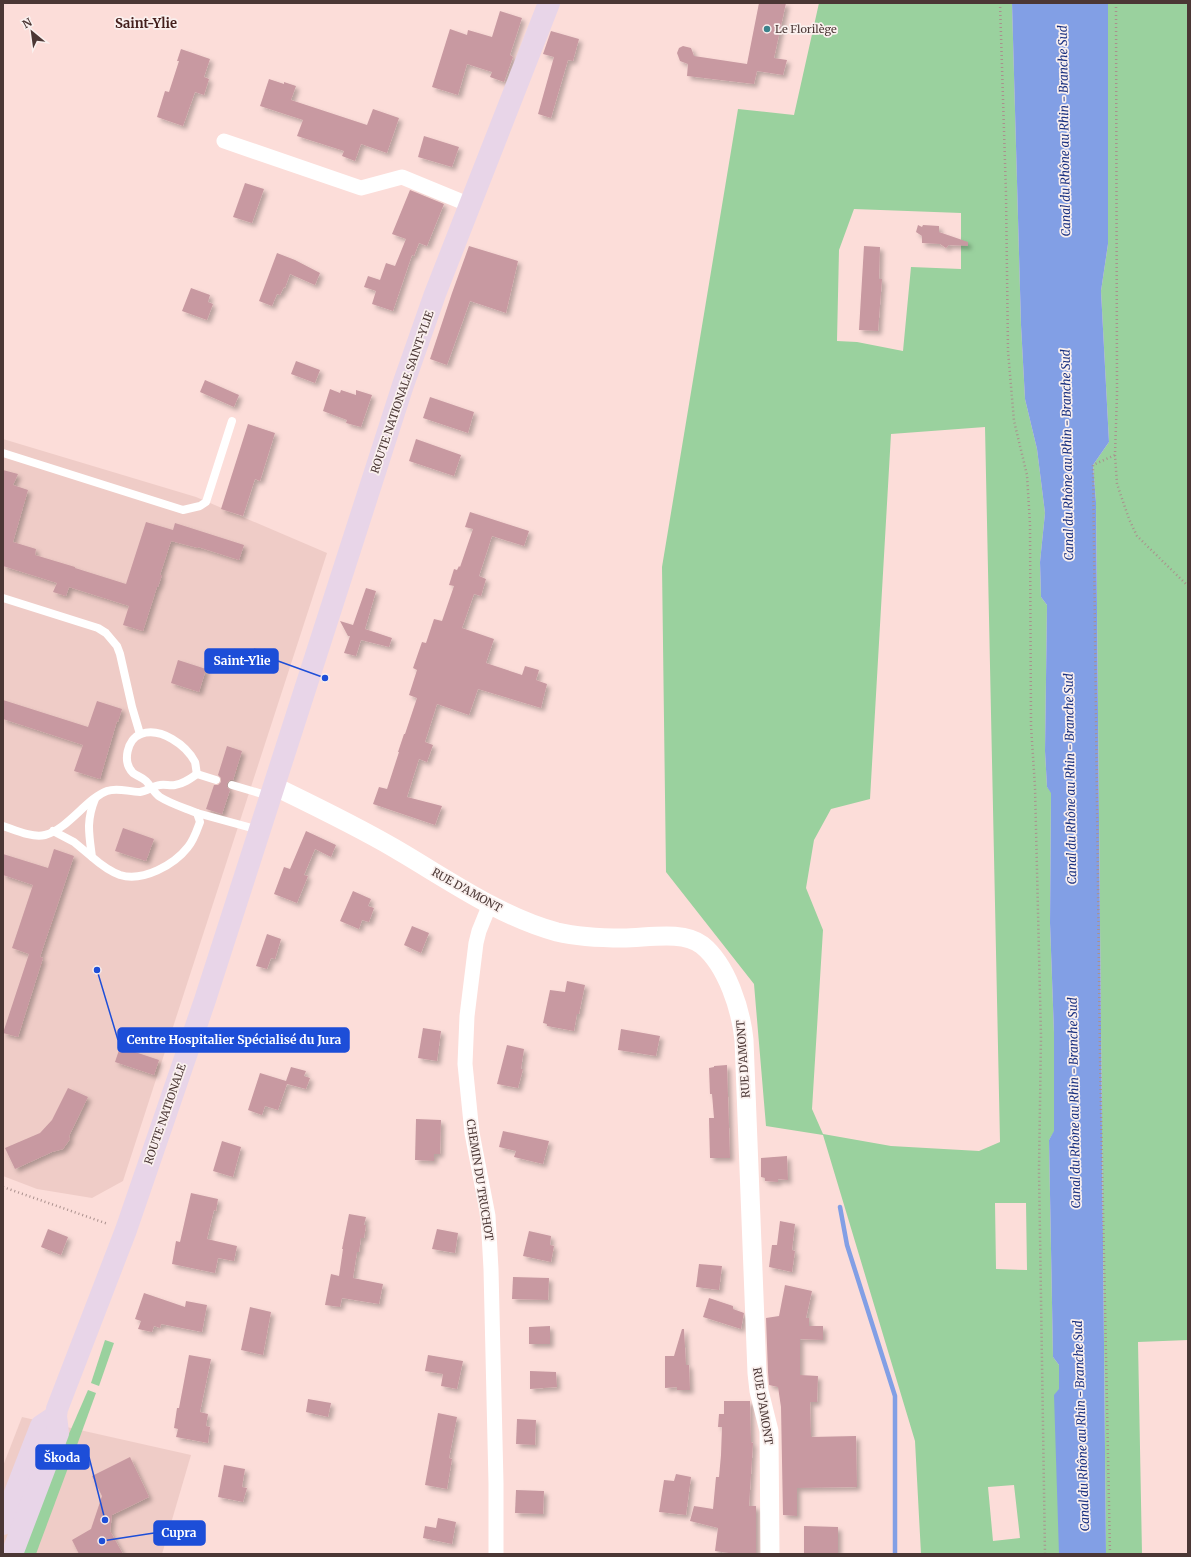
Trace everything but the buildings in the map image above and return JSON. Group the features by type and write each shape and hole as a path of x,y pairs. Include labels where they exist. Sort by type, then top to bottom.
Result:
{"main road":[{"name":"ROUTE NATIONALE SAINT-YLIE","path":"271,791 403,385 435,294 549,3"},
{"name":"ROUTE NATIONALE","path":"12,1554 58,1433 56,1416 58,1408 126,1230 205,1000 271,791"},
{"path":"3,1524 41,1426 56,1416"}],"street":[{"path":"224,141 361,188 402,177 470,205"},
{"name":"RUE D'AMONT","path":"271,791 284,791 364,831 490,904 536,926 558,932 588,936 623,938 677,937 693,940 702,945 711,953 724,974 735,998 744,1040 757,1373 759,1391 769,1431 770,1554"},
{"name":"CHEMIN DU TRUCHOT","path":"490,904 479,931 476,943 467,1016 465,1064 472,1133 488,1216 491,1262 496,1483 496,1554"}],"lane":[{"path":"3,452 183,510 200,506 206,502 232,422"},
{"path":"3,598 98,628 106,633 117,646 120,654 132,708 140,734"},
{"path":"197,774 195,763 190,755 172,739 160,734 140,734 132,742 128,750 126,758 133,772 146,781 159,797 197,813 259,830"},
{"path":"197,774 216,780"},
{"path":"3,826 29,834 44,835 53,831 74,816 100,794 107,791 119,788 140,792 160,785 175,785 187,781 197,774"},
{"path":"232,785 271,791"},
{"path":"92,857 88,834 89,813 95,799"},
{"path":"53,831 74,842 105,868 121,875 136,876 154,872 177,859 188,846 200,822 197,813"}],"path":[{"path":"1000,3 1006,194 1008,351 1014,421 1027,475 1030,524 1031,726 1035,787 1041,1036 1039,1171 1045,1554"},
{"path":"1116,3 1117,394 1115,455 1117,484 1137,536 1188,586"},
{"path":"1110,1554 1100,1066 1093,465 1115,455"},
{"path":"3,1186 126,1230"}],"shaded area":[{"path":"3,439 196,497 327,553 123,1181 92,1198 37,1189 3,1176"},
{"path":"22,1417 191,1455 162,1554 3,1554 3,1466"}],"green space":[{"path":"819,3 1012,3 1021,325 1025,399 1037,449 1045,513 1040,562 1041,597 1047,605 1045,751 1047,787 1051,792 1050,923 1054,1033 1054,1132 1049,1140 1053,1357 1059,1365 1059,1554 921,1554 915,1441 823,1135 766,1126 754,984 666,872 662,567 738,109 794,115","holes":["854,209 961,213 961,269 911,267 903,351 857,342 837,341 839,250","985,427 1000,1142 979,1151 891,1146 823,1134 812,1109 823,930 806,888 814,840 831,809 870,799 891,434","995,1203 1026,1203 1027,1270 996,1269","1014,1485 1020,1538 993,1541 988,1487"]},
{"path":"1108,3 1188,3 1188,1340 1138,1342 1142,1554 1106,1554 1096,502 1093,465 1109,442 1101,291 1108,244"},
{"path":"105,1340 114,1343 99,1386 91,1383"},
{"path":"88,1390 96,1393 73,1456 65,1443"},
{"path":"57,1464 68,1468 36,1554 23,1554"}],"water":[{"name":"Canal du Rhône au Rhin - Branche Sud","path":"1012,3 1108,3 1108,244 1101,291 1109,442 1093,465 1096,502 1106,1554 1059,1554 1054,1395 1059,1389 1059,1365 1053,1357 1049,1140 1054,1131 1054,1033 1050,923 1051,793 1047,787 1045,751 1047,605 1041,597 1040,562 1045,513 1037,449 1025,399 1021,325"}],"waterway":[{"path":"840,1207 847,1245 895,1396 895,1554"}],"place":[{"name":"Le Florilège","path":"767,29"},
{"name":"Saint-Ylie","path":"325,678"},
{"name":"Centre Hospitalier Spécialisé du Jura","path":"97,970"},
{"name":"Škoda","path":"105,1520"},
{"name":"Cupra","path":"102,1541"}],"district":[{"name":"Saint-Ylie","path":"146,23"}]}
